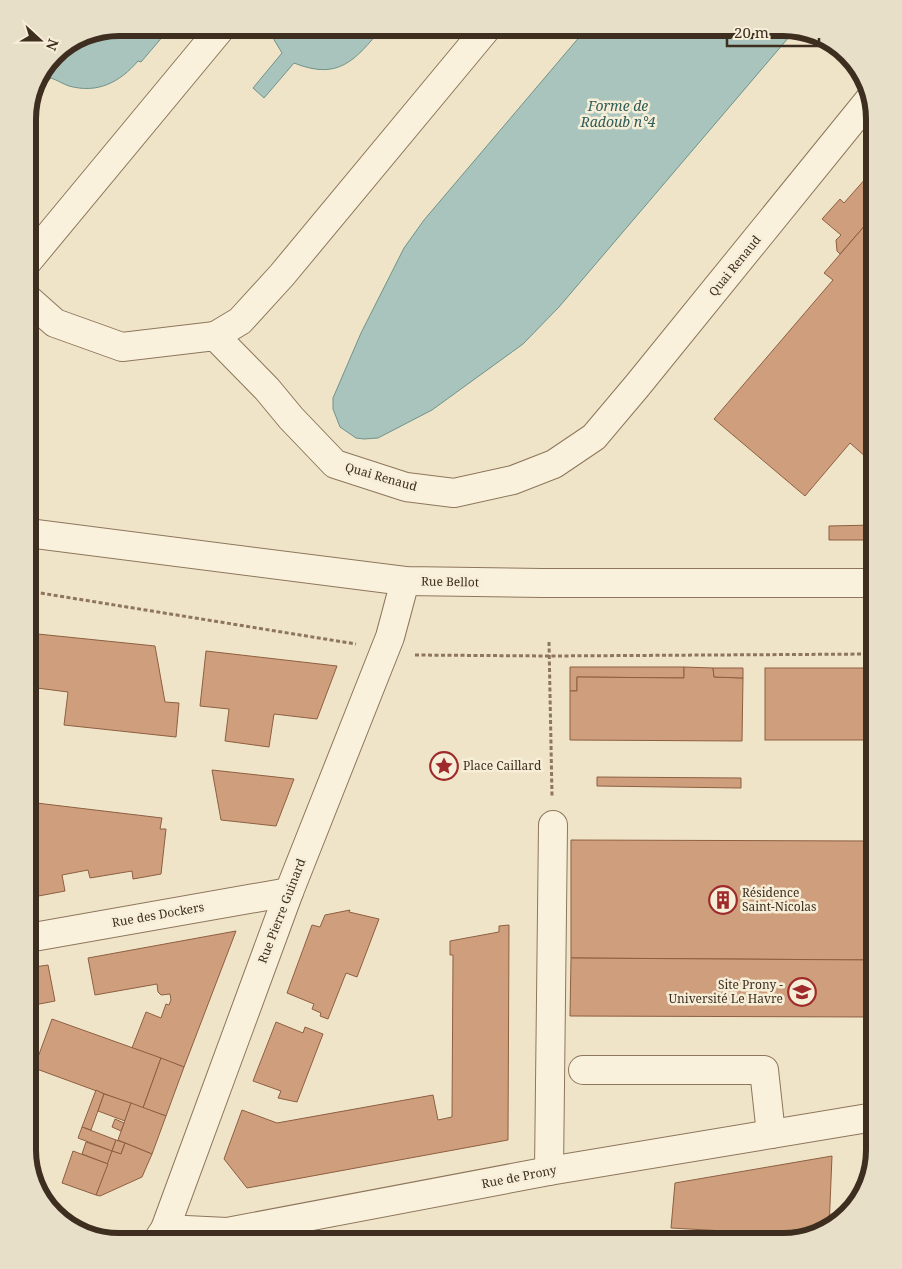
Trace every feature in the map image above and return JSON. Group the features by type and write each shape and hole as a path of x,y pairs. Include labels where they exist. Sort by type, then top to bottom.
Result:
{"street":[{"path":"36,251 214,36"},
{"path":"36,306 56,323 122,347 215,336 240,321 282,275 480,36"},
{"name":"Quai Renaud","path":"215,336 267,389 291,418 335,464 406,487 454,493 513,480 554,464 594,437 865,106"},
{"name":"Rue Bellot","path":"36,534 405,581 866,583"},
{"name":"Rue Pierre Guinard","path":"165,1233 289,892 390,636 405,581"},
{"path":"549,1171 553,825"},
{"name":"Rue des Dockers","path":"36,937 289,892"},
{"path":"583,1070 764,1070 770,1134"},
{"name":"Rue de Prony","path":"214,1233 549,1171 866,1118"}],"path":[{"path":"36,592 357,645 383,655 866,654"},
{"path":"549,642 553,825"}],"water":[{"path":"163,36 141,62 138,61 116,80 99,87 80,88 69,86 51,78 43,87 50,73 57,65 65,65 65,57 73,50 103,38"},
{"path":"272,36 375,36 354,58 334,68 323,70 294,63 264,98 253,88 282,53"},
{"name":"Forme de Radoub n°4","path":"580,36 790,36 559,307 523,344 432,410 378,438 356,438 340,427 333,409 333,398 361,333 404,248 424,220"}],"building":[{"path":"866,178 866,224 840,254 837,251 836,240 841,235 822,219 840,199 844,203"},
{"path":"866,224 866,457 850,443 805,496 714,419 833,280 824,273"},
{"path":"866,525 866,540 829,540 829,526"},
{"path":"36,634 155,646 165,702 179,703 176,737 64,725 68,692 37,688"},
{"path":"206,651 337,666 317,719 274,714 269,747 225,741 229,709 200,706"},
{"path":"570,667 684,667 684,678 577,677 577,691 570,691"},
{"path":"684,667 713,668 714,677 743,678 742,741 570,740 570,691 577,691 577,677 684,678"},
{"path":"713,668 743,668 743,678 714,677"},
{"path":"765,668 866,668 866,740 765,740"},
{"path":"212,770 294,779 276,826 221,820"},
{"path":"597,777 741,778 741,788 597,786"},
{"path":"36,803 162,818 160,829 166,829 161,874 133,879 132,871 90,878 88,870 62,875 65,891 36,896"},
{"name":"Résidence Saint-Nicolas","path":"571,840 866,841 866,960 571,958"},
{"path":"350,910 349,912 379,919 357,977 346,973 328,1019 320,1016 321,1013 312,1009 314,1004 287,993 312,925 320,927 325,915"},
{"path":"509,925 508,1140 247,1188 224,1159 242,1110 277,1123 433,1095 438,1120 452,1117 453,955 450,955 450,941 499,932 499,926"},
{"path":"236,931 184,1067 132,1048 146,1012 161,1018 166,1004 169,1005 171,1000 170,994 161,995 158,992 157,984 95,995 88,958"},
{"path":"571,958 866,960 866,1017 570,1016"},
{"path":"48,965 55,1001 36,1005 36,967"},
{"path":"52,1019 161,1058 143,1108 36,1069 36,1063"},
{"path":"276,1022 303,1033 305,1027 323,1034 297,1102 278,1098 281,1091 253,1081"},
{"path":"161,1058 184,1067 166,1116 143,1108"},
{"path":"96,1090 104,1094 91,1130 82,1127"},
{"path":"104,1094 131,1103 125,1121 98,1111"},
{"path":"131,1103 166,1116 152,1154 118,1140"},
{"path":"115,1119 124,1123 121,1131 112,1127"},
{"path":"82,1127 116,1140 112,1151 78,1138"},
{"path":"116,1140 125,1143 121,1154 112,1151"},
{"path":"86,1142 112,1151 108,1164 82,1154"},
{"path":"125,1143 152,1154 142,1177 100,1196 96,1195 112,1151 121,1154"},
{"path":"73,1151 108,1164 96,1195 62,1183"},
{"path":"832,1156 829,1218 815,1226 794,1232 761,1233 671,1228 675,1183"}],"place":[{"name":"Place Caillard","path":"444,766"},
{"name":"Résidence Saint-Nicolas","path":"723,900"},
{"name":"Site Prony - Université Le Havre","path":"802,992"}]}
